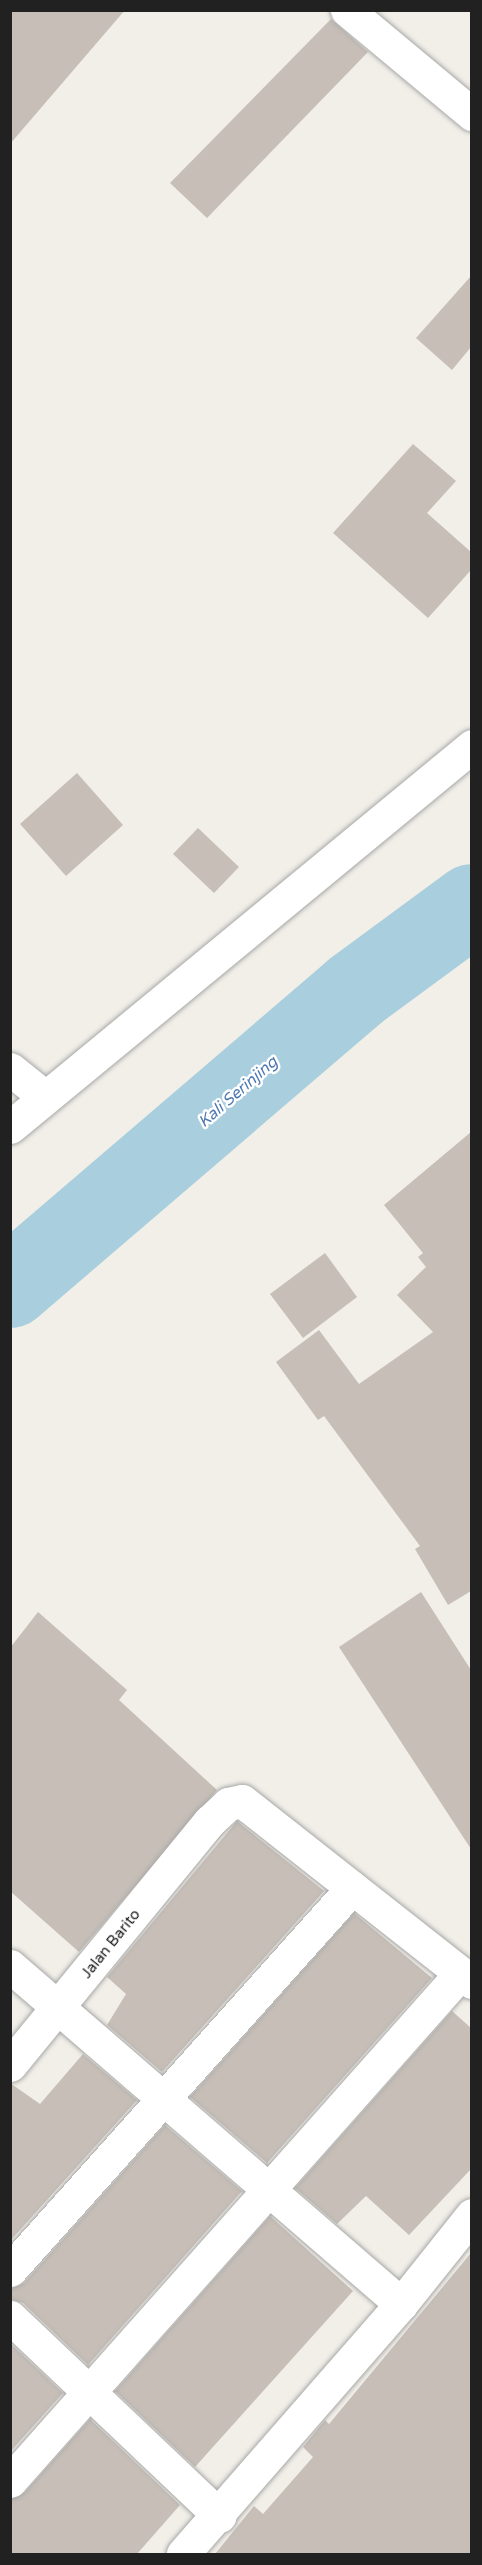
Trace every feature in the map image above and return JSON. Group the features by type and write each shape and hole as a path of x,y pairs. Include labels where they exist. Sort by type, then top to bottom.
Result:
{"street":[{"path":"347,10 471,114"},
{"path":"10,1127 471,746"},
{"path":"10,1069 45,1097"},
{"name":"Jalan Barito","path":"10,2065 59,2009 210,1821 228,1804 242,1801 352,1888"},
{"path":"10,2270 352,1888 466,1978 268,2188 91,2394 10,2481"},
{"path":"10,1966 401,2304"},
{"path":"183,2554 220,2516 401,2304 471,2215"},
{"path":"11,2318 220,2516"}],"building":[{"path":"10,10 125,10 10,144"},
{"path":"331,19 368,52 207,218 170,183"},
{"path":"471,276 471,347 452,370 416,338"},
{"path":"413,444 456,481 427,513 471,552 471,570 428,618 333,533"},
{"path":"77,773 123,825 66,876 20,824"},
{"path":"198,828 239,867 214,893 173,854"},
{"path":"471,1132 471,1591 448,1605 415,1549 420,1546 324,1416 318,1420 276,1362 319,1330 359,1384 433,1332 397,1295 426,1267 418,1257 423,1253 384,1205"},
{"path":"325,1253 357,1297 303,1338 270,1294"},
{"path":"421,1592 471,1670 471,1849 339,1647"},
{"path":"38,1612 127,1690 119,1700 217,1790 79,1952 10,1891 10,1648"},
{"path":"237,1821 324,1891 162,2072 107,2025 126,1994 107,1977"},
{"path":"354,1913 432,1978 267,2163 190,2097"},
{"path":"452,2011 471,2028 471,2169 409,2235 366,2196 337,2224 295,2188"},
{"path":"83,2054 137,2100 10,2241 10,2083 40,2104"},
{"path":"165,2125 242,2191 88,2365 23,2303 10,2299 10,2288 24,2283"},
{"path":"270,2216 353,2291 195,2467 115,2391"},
{"path":"471,2253 471,2554 215,2554 254,2506 263,2514 313,2457 303,2447 325,2420 329,2424"},
{"path":"10,2343 63,2393 10,2452"},
{"path":"90,2419 180,2505 137,2554 10,2554 10,2499 24,2493"}],"waterway":[{"name":"Kali Serinjing","path":"10,1287 355,991 472,905"}]}
